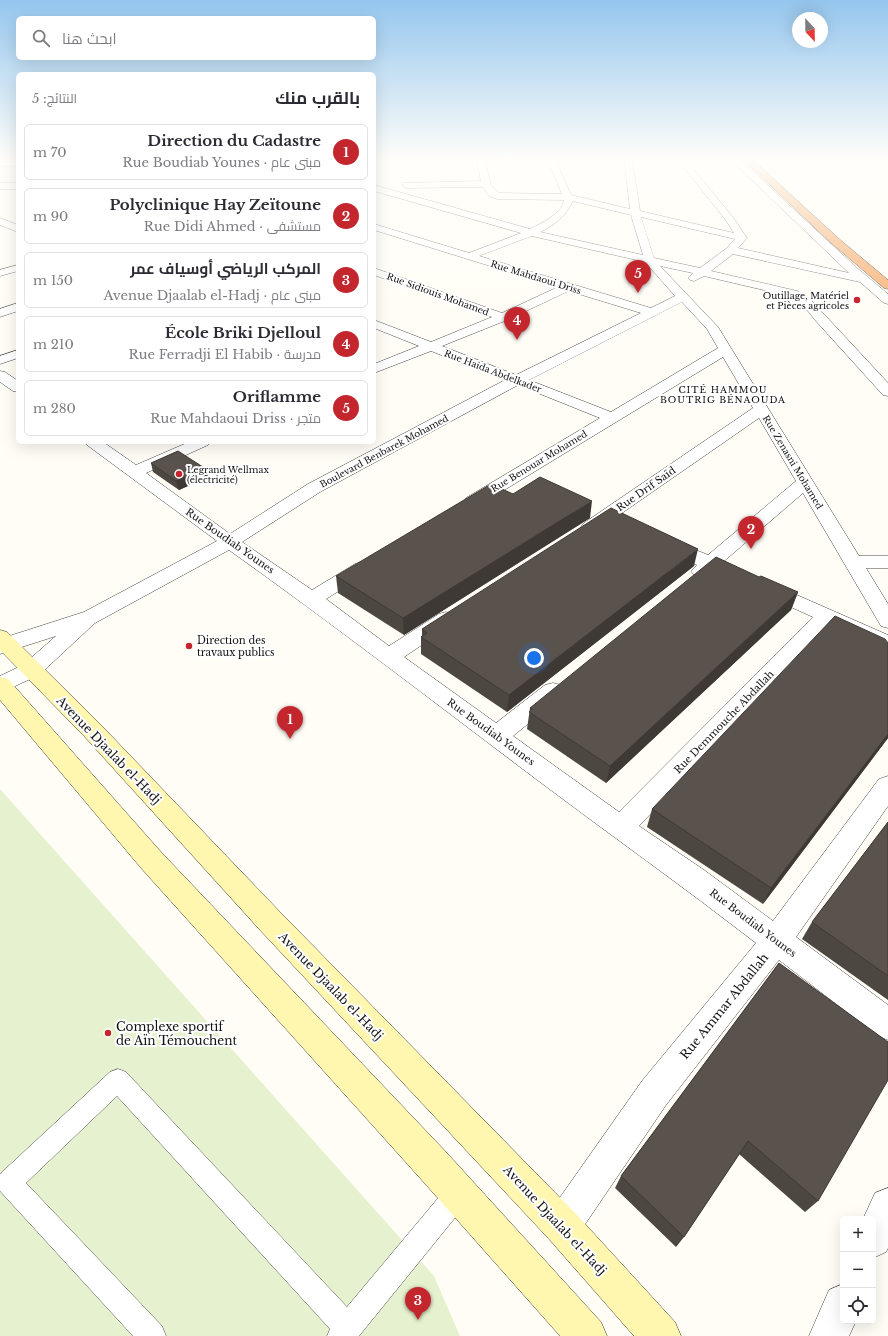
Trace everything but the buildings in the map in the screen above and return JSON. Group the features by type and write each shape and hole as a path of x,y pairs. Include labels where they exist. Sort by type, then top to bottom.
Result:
{"highway":[{"path":"814,221 888,286"}],"main road":[{"name":"Avenue Djaalab el-Hadj","path":"2,642 92,730 270,921 562,1226 661,1336"},
{"path":"0,685 152,860 587,1336"}],"street":[{"path":"1,221 16,228"},
{"path":"490,221 532,233 650,261 793,293 812,305 819,317 888,392"},
{"path":"469,256 532,233 551,221"},
{"name":"Rue Zenasni Mohamed","path":"638,221 650,261 712,327 888,621"},
{"path":"671,221 742,238"},
{"path":"731,221 742,238"},
{"path":"801,221 864,280 888,300"},
{"name":"Rue Mahdaoui Driss","path":"376,228 651,312"},
{"path":"376,237 390,232"},
{"name":"Boulevard Benbarek Mohamed","path":"2,642 91,617 230,542 314,488 517,380 651,312 679,293 731,250 742,238"},
{"path":"731,250 864,280"},
{"path":"0,273 16,269"},
{"name":"Rue Sidiouis Mohamed","path":"376,272 503,317"},
{"path":"376,368 503,317 568,287"},
{"path":"0,313 16,308"},
{"name":"Rue Haida Abdelkader","path":"376,325 611,417"},
{"name":"Rue Benouar Mohamed","path":"456,512 611,417 726,349"},
{"path":"0,360 16,355"},
{"path":"0,375 16,387"},
{"name":"Rue Drif Saïd","path":"574,537 761,410"},
{"name":"Rue Boudiab Younes","path":"96,444 230,542 312,599 621,828 694,879 888,1024"},
{"path":"134,472 197,444"},
{"path":"517,474 538,484"},
{"path":"686,584 805,482"},
{"path":"586,506 628,526"},
{"path":"655,538 888,643"},
{"path":"312,599 374,561"},
{"path":"853,562 888,562"},
{"path":"388,656 461,609"},
{"name":"Rue Demmouche Abdallah","path":"621,828 827,615"},
{"name":"Boulevard Benbarek Mohamed","path":"0,685 31,670 91,617"},
{"path":"497,736 570,677"},
{"name":"Rue Ammar Abdallah","path":"562,1226 654,1093 776,941 888,786"},
{"path":"876,1232 888,1206"},
{"path":"828,1336 840,1310"}],"lane":[{"path":"152,1336 9,1183 118,1080 344,1332 458,1194"}],"green space":[{"name":"Complexe sportif de Aïn Témouchent","path":"0,789 434,1276 460,1336 0,1336"}],"place":[{"name":"Oriflamme","path":"638,293"},
{"name":"Outillage, Matériel et Pièces agricoles","path":"857,300"},
{"name":"École Briki Djelloul","path":"517,340"},
{"name":"Legrand Wellmax (électricité)","path":"179,474"},
{"name":"Polyclinique Hay Zeïtoune","path":"751,549"},
{"name":"Direction des travaux publics","path":"189,646"},
{"name":"Direction du Cadastre","path":"290,739"},
{"name":"Complexe sportif de Aïn Témouchent","path":"108,1033"},
{"name":"المركب الرياضي أوسياف عمر","path":"418,1320"}],"district":[{"name":"CITÉ HAMMOU BOUTRIG BÉNAOUDA","path":"723,394"}]}
